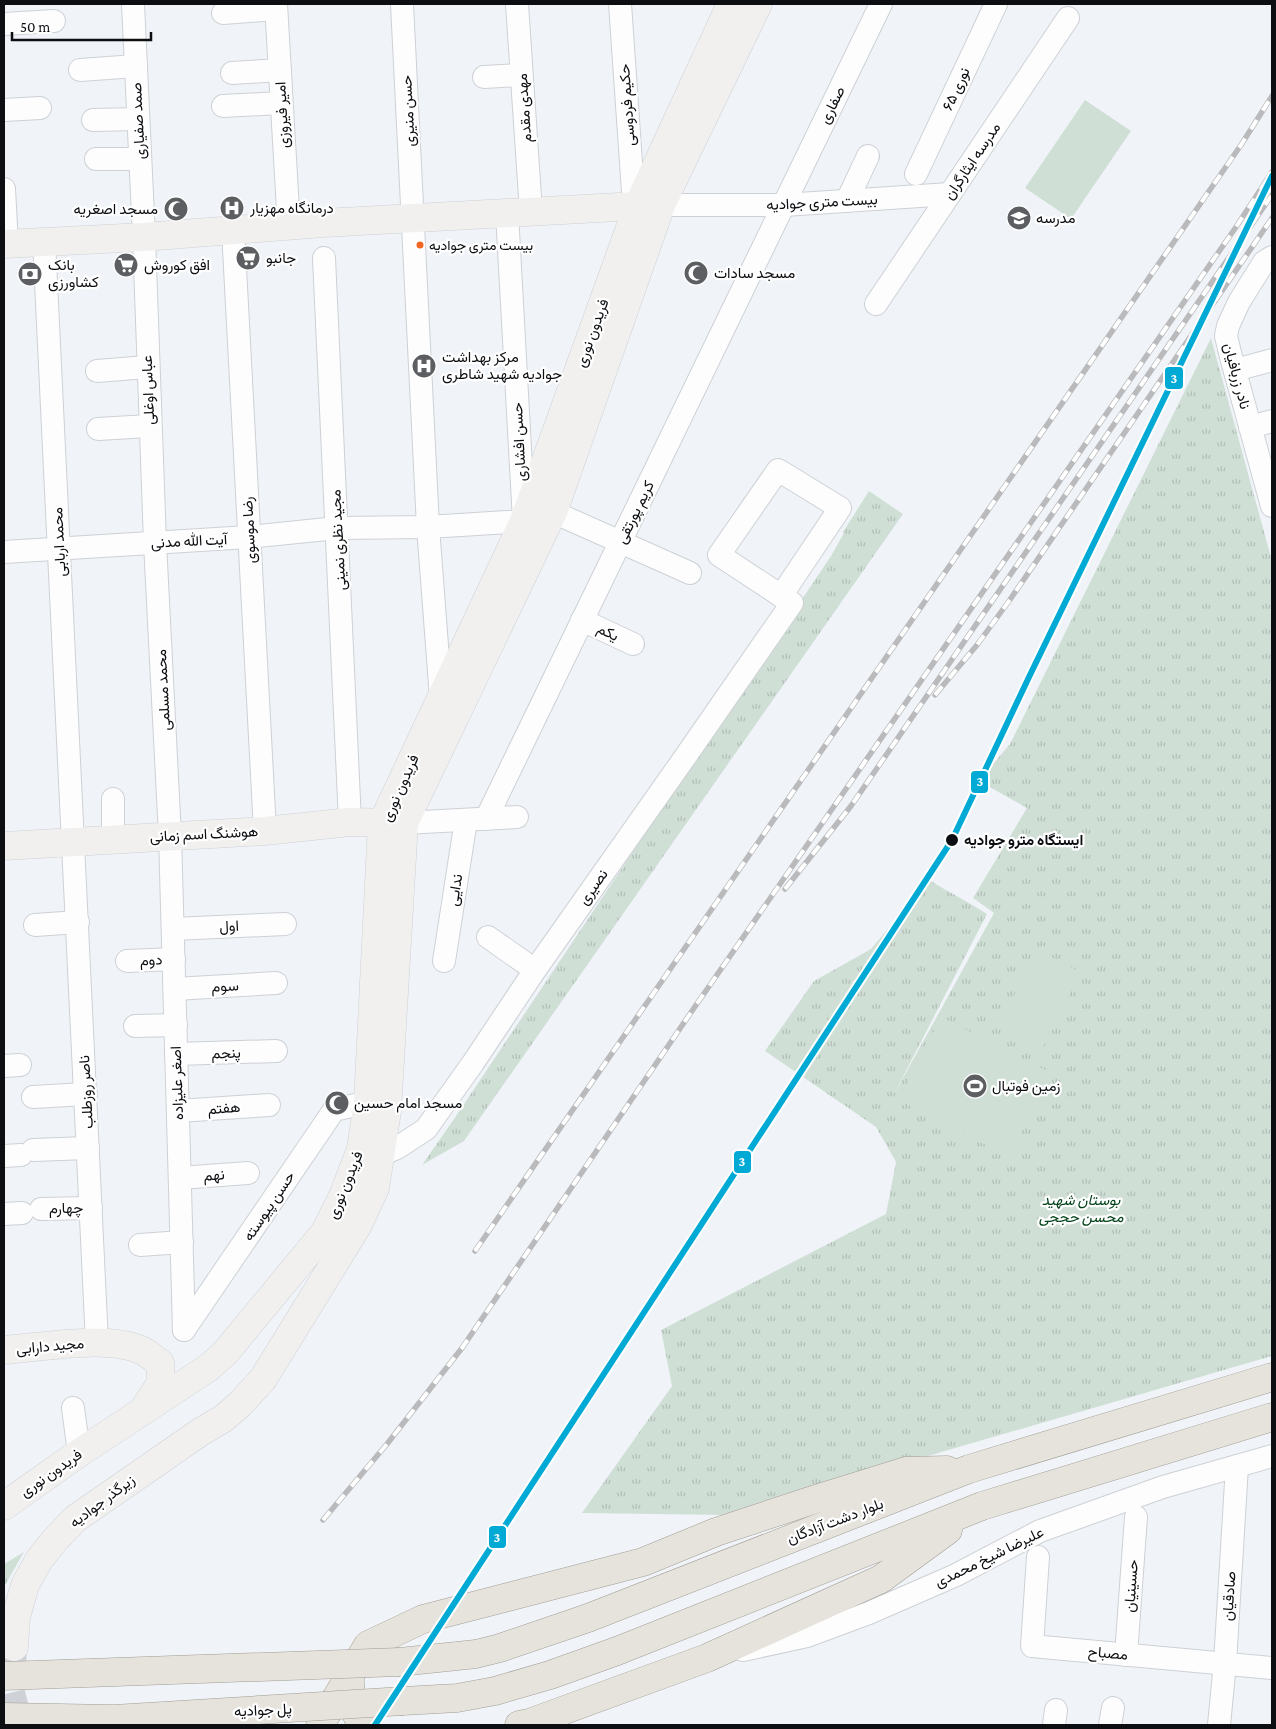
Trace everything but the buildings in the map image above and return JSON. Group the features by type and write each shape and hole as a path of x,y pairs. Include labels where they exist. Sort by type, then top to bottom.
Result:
{"main road":[{"name":"فریدون نوری","path":"4,1506 79,1453 208,1368 225,1353 325,1232 343,1196 371,1152 387,1111 393,823 553,512 645,206 758,4"},
{"name":"فریدون نوری","path":"199,1432 224,1418 263,1379 358,1225 375,1188 368,1102 393,823 441,698 524,521 645,206 723,11"},
{"name":"بیست متری جوادیه","path":"5,244 144,238 323,223 645,206"},
{"name":"هوشنگ اسم زمانی","path":"4,846 265,831 350,822 393,823"},
{"path":"199,1432 242,1385 263,1357 305,1288 315,1265 325,1232"},
{"name":"مجید دارابی","path":"4,1350 97,1342 131,1346 144,1351 160,1363 161,1383 144,1410"},
{"name":"بلوار دشت آزادگان","path":"4,1676 400,1662 476,1654 500,1648 588,1618 969,1469 1272,1377"},
{"path":"524,1725 707,1658 881,1579 982,1506 1272,1417"},
{"name":"زیرگذر جوادیه","path":"14,1647 16,1617 25,1585 39,1560 54,1540 75,1519 199,1432"},
{"path":"320,1725 368,1645 423,1619 643,1562 716,1532 906,1471 969,1469"},
{"name":"پل جوادیه","path":"4,1718 114,1719 457,1698 495,1690 550,1675 618,1650 982,1506"},
{"path":"363,1725 357,1718 350,1698 350,1676 368,1645"}],"street":[{"name":"صمد صفیاری","path":"133,4 144,238"},
{"name":"حسن منیری","path":"402,4 428,526 441,698"},
{"name":"مهدی مقدم","path":"516,4 521,74 519,213"},
{"name":"حکیم فردوسی","path":"620,4 645,206"},
{"name":"صفاری","path":"784,205 882,4"},
{"name":"نوری ۶۵","path":"916,174 996,4"},
{"path":"222,13 276,6"},
{"name":"امیر فیروزی","path":"276,6 289,226"},
{"name":"مدرسه ایثارگران","path":"876,304 1068,18"},
{"path":"4,24 54,21"},
{"path":"80,70 136,66"},
{"path":"232,73 280,70"},
{"path":"484,77 521,74"},
{"path":"223,106 281,103"},
{"path":"4,110 40,108"},
{"path":"93,120 138,119"},
{"path":"847,201 868,156"},
{"path":"96,159 140,159"},
{"path":"4,189 5,244"},
{"name":"بیست متری جوادیه","path":"645,206 784,205 950,194"},
{"name":"کریم پورتقی","path":"476,819 582,620 784,205"},
{"name":"حسن افشاری","path":"519,213 524,521"},
{"name":"رضا موسوی","path":"233,230 265,831"},
{"name":"عباس اوغلی","path":"144,238 149,426 155,543"},
{"name":"محمد اربابی","path":"44,241 74,842"},
{"name":"نادر زربافیان","path":"1270,492 1250,427 1226,336 1228,326 1239,302 1264,262 1272,257"},
{"name":"مجید نظری نمینی","path":"324,258 350,822"},
{"path":"1234,370 1272,360"},
{"path":"96,372 147,367"},
{"path":"1250,427 1272,421"},
{"path":"98,429 149,426"},
{"name":"نصیری","path":"371,1152 397,1148 426,1129 683,760 786,599 840,508 778,470 719,555 786,599"},
{"path":"553,512 690,573"},
{"name":"آیت‌ الله مدنی","path":"4,552 249,537 337,528 524,521"},
{"name":"محمد مسلمی","path":"155,543 170,836"},
{"name":"یکم","path":"582,620 633,644"},
{"path":"113,799 113,840"},
{"path":"393,823 517,817"},
{"name":"ندایی","path":"444,961 476,819"},
{"name":"اصغر علیزاده","path":"170,836 184,1330"},
{"name":"ناصر روزطلب","path":"74,842 97,1342"},
{"path":"35,925 78,922"},
{"name":"اول","path":"173,929 285,924"},
{"path":"488,938 535,970"},
{"name":"دوم","path":"127,961 174,959"},
{"name":"سوم","path":"175,989 276,983"},
{"path":"135,1026 176,1025"},
{"name":"پنجم","path":"176,1054 276,1051"},
{"path":"33,1097 86,1094"},
{"name":"حسن پیوسته","path":"184,1330 334,1110 368,1102"},
{"name":"هفتم","path":"178,1111 270,1105"},
{"path":"19,1154 88,1148"},
{"name":"نهم","path":"180,1178 248,1173"},
{"name":"چهارم","path":"22,1212 91,1208"},
{"path":"140,1245 182,1242"},
{"path":"73,1408 79,1453"},
{"name":"علیرضا شیخ محمدی","path":"707,1658 807,1636 869,1613 956,1575 1040,1531 1163,1487 1272,1456"},
{"name":"صادقیان","path":"1219,1725 1225,1663 1237,1466"},
{"name":"حسینیان","path":"1126,1655 1136,1517"},
{"name":"مصباح","path":"1038,1557 1032,1646 1272,1668"}],"green space":[{"path":"1085,100 1131,131 1071,219 1025,188"},
{"name":"بوستان شهید محسن حججی","path":"1211,338 1272,561 1272,1356 725,1515 582,1513 672,1386 661,1330 886,1214 896,1162 876,1127 765,1051 814,981 871,949 929,880 987,914 893,1096 994,913 973,898 1027,808 979,781 1010,744"},
{"path":"869,491 903,514 464,1141 422,1165 831,556 843,532"},
{"name":"زمین فوتبال","path":"1037,950 1081,972 1042,1049 998,1027"},
{"name":"زمین فوتبال","path":"941,1017 1051,1073 1009,1157 899,1100"},
{"path":"24,1552 4,1587 4,1564"}],"tunnel":[{"path":"13,1651 10,1689 14,1705 23,1725"}],"railway":[{"path":"475,1251 1241,145 1272,96"},
{"path":"323,1520 387,1444 462,1348 694,1008 1236,227 1272,172"},
{"path":"785,889 851,806 1272,195"},
{"path":"935,695 977,645 1009,601 1272,218"}],"transit line":[{"name":"3","path":"375,1725 952,840 1272,176"}],"place":[{"name":"درمانگاه مهزیار","path":"232,208"},
{"name":"مسجد اصغریه","path":"176,209"},
{"name":"مدرسه","path":"1019,218"},
{"name":"بیست متری جوادیه","path":"420,245"},
{"name":"جانبو","path":"248,258"},
{"name":"افق کوروش","path":"126,265"},
{"name":"مسجد سادات","path":"696,273"},
{"name":"بانک کشاورزی","path":"30,274"},
{"name":"مرکز بهداشت جوادیه شهید شاطری","path":"424,366"},
{"name":"ایستگاه مترو جوادیه","path":"952,840"},
{"name":"زمین فوتبال","path":"975,1086"},
{"name":"مسجد امام حسین","path":"337,1103"}]}
